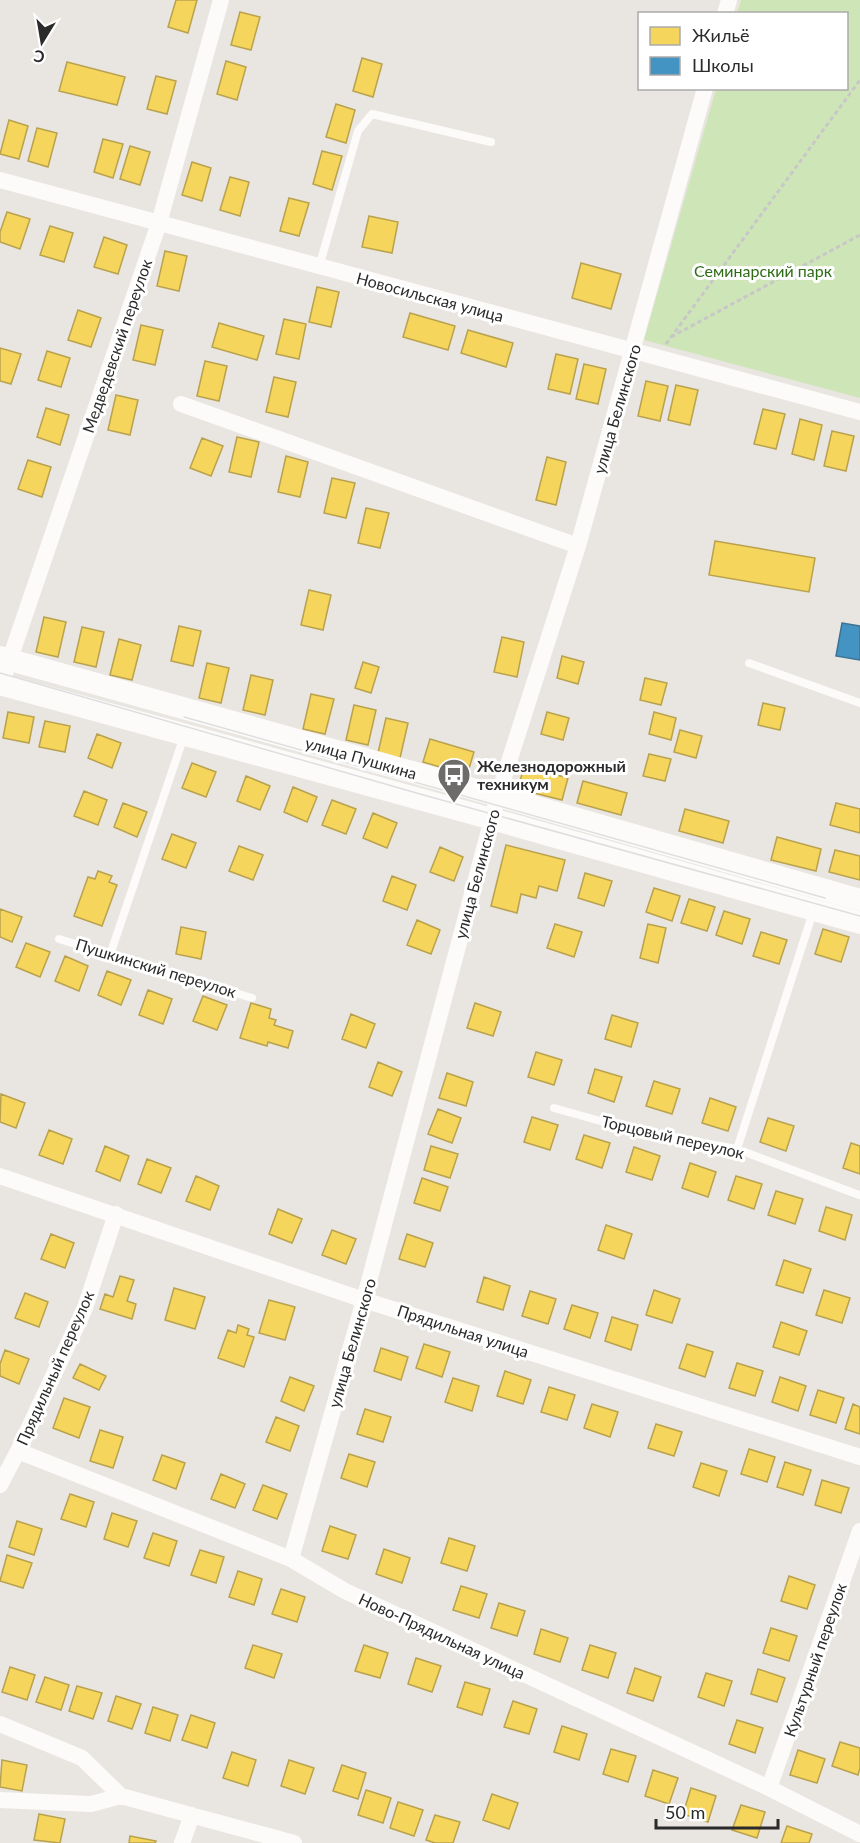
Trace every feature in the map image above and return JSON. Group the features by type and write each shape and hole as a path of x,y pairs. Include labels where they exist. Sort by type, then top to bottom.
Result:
{"main road":[{"name":"улица Пушкина","path":"5,659 498,796 860,900"},
{"name":"улица Пушкина","path":"0,685 492,819 860,923"}],"street":[{"name":"Медведевский переулок","path":"0,685 5,659 159,223 221,0"},
{"name":"улица Белинского","path":"291,1559 364,1300 498,796 578,546 704,90"},
{"name":"Новосильская улица","path":"0,180 860,412"},
{"path":"181,404 578,546"},
{"name":"Прядильная улица","path":"0,1176 364,1300 860,1457"},
{"name":"Прядильный переулок","path":"0,1485 85,1308 116,1214"},
{"name":"Ново-Прядильная улица","path":"18,1451 291,1559 345,1591 769,1788 860,1834"},
{"name":"Культурный переулок","path":"769,1788 860,1531"},
{"path":"0,1724 82,1758 121,1796 294,1843"},
{"path":"0,1800 91,1804 121,1796"},
{"path":"182,1843 192,1815"}],"lane":[{"path":"319,267 358,131 372,114 491,142"},
{"path":"749,663 860,702"},
{"path":"111,955 184,736"},
{"path":"737,1149 813,910"},
{"name":"Пушкинский переулок","path":"59,939 252,998"},
{"name":"Торцовый переулок","path":"554,1108 636,1131 737,1149 859,1195"}],"path":[{"path":"656,358 860,80"},
{"path":"670,338 860,235"}],"green space":[{"name":"Семинарский парк","path":"741,0 860,0 860,398 644,340 716,90 848,90 848,12 737,12"}],"building: Жильё":[{"path":"176,0 197,0 188,33 168,27"},
{"path":"240,12 260,17 251,50 231,45"},
{"path":"362,58 382,64 373,97 353,91"},
{"path":"226,61 246,67 237,100 217,94"},
{"path":"67,62 125,77 117,105 59,91"},
{"path":"156,76 176,81 167,114 147,109"},
{"path":"336,104 355,110 346,143 326,137"},
{"path":"9,120 28,126 19,159 0,154"},
{"path":"37,128 57,133 48,167 28,161"},
{"path":"103,139 123,144 113,178 94,172"},
{"path":"130,146 150,152 140,185 120,179"},
{"path":"322,151 342,156 332,190 313,184"},
{"path":"192,162 211,168 202,201 182,195"},
{"path":"230,177 249,182 240,216 220,210"},
{"path":"289,198 309,203 299,236 280,231"},
{"path":"7,212 30,219 20,249 0,242 0,232"},
{"path":"369,216 398,222 392,253 362,247"},
{"path":"50,226 73,233 64,262 40,255"},
{"path":"104,237 127,245 118,274 94,267"},
{"path":"165,251 187,256 179,291 157,286"},
{"path":"581,263 621,274 611,309 572,298"},
{"path":"317,287 339,292 331,327 309,322"},
{"path":"78,310 101,318 91,347 68,340"},
{"path":"410,313 455,326 448,350 403,337"},
{"path":"284,319 306,324 299,359 276,354"},
{"path":"219,323 264,336 257,360 212,347"},
{"path":"141,325 163,330 155,365 133,360"},
{"path":"468,330 513,343 506,367 461,353"},
{"path":"0,348 21,354 11,384 0,381"},
{"path":"47,351 70,358 61,387 38,380"},
{"path":"556,354 578,359 570,394 548,389"},
{"path":"205,361 227,366 219,401 197,396"},
{"path":"584,364 606,369 598,404 576,399"},
{"path":"274,377 296,382 288,417 266,412"},
{"path":"646,381 668,386 660,421 638,416"},
{"path":"676,385 698,390 690,425 668,420"},
{"path":"116,395 138,400 130,435 108,430"},
{"path":"46,408 69,415 60,445 37,437"},
{"path":"763,409 785,414 776,449 754,444"},
{"path":"800,419 822,425 814,460 792,454"},
{"path":"832,431 854,436 846,471 824,466"},
{"path":"237,437 259,442 251,477 229,472"},
{"path":"202,438 223,446 211,476 190,468"},
{"path":"286,456 308,462 300,497 278,492"},
{"path":"547,457 566,462 556,505 536,500"},
{"path":"28,460 51,467 42,497 18,489"},
{"path":"332,478 355,483 346,518 324,513"},
{"path":"366,508 389,513 380,548 358,543"},
{"path":"715,541 815,558 809,592 709,575"},
{"path":"309,590 331,595 323,630 301,625"},
{"path":"44,617 66,622 58,657 36,652"},
{"path":"179,626 201,631 193,666 171,661"},
{"path":"82,627 104,632 96,667 74,662"},
{"path":"502,637 524,642 517,677 494,672"},
{"path":"119,639 141,645 132,680 110,675"},
{"path":"562,656 584,662 578,684 557,678"},
{"path":"363,662 379,667 371,693 355,688"},
{"path":"207,663 229,668 221,703 199,698"},
{"path":"251,675 273,680 265,715 243,710"},
{"path":"645,678 667,683 661,705 640,700"},
{"path":"311,694 334,699 325,734 303,729"},
{"path":"763,703 785,708 780,730 758,725"},
{"path":"354,705 376,710 368,745 346,740"},
{"path":"8,712 34,717 29,743 3,738"},
{"path":"547,712 569,718 563,740 541,734"},
{"path":"654,712 676,718 671,740 649,734"},
{"path":"386,718 408,723 400,758 378,753"},
{"path":"45,721 70,726 65,752 39,747"},
{"path":"680,730 702,736 696,758 674,752"},
{"path":"97,734 121,743 112,768 88,758"},
{"path":"430,739 474,752 467,775 423,762"},
{"path":"649,754 671,759 665,781 643,776"},
{"path":"192,763 216,772 206,797 182,788"},
{"path":"524,766 568,778 562,800 518,789"},
{"path":"246,776 270,786 260,810 237,801"},
{"path":"583,781 627,793 621,815 577,803"},
{"path":"293,787 317,797 307,822 284,812"},
{"path":"84,791 107,800 98,825 74,816"},
{"path":"332,800 356,809 346,834 322,825"},
{"path":"123,803 147,812 137,837 114,827"},
{"path":"836,803 860,809 860,833 830,825"},
{"path":"685,809 729,821 723,843 679,831"},
{"path":"373,813 397,823 387,848 363,838"},
{"path":"172,834 196,843 186,868 162,859"},
{"path":"777,837 821,849 816,871 771,860"},
{"path":"506,845 565,860 557,891 539,886 536,898 521,894 517,913 491,906"},
{"path":"239,846 263,855 253,880 229,871"},
{"path":"440,847 463,857 454,881 430,872"},
{"path":"835,850 860,856 860,880 829,872"},
{"path":"98,871 112,876 109,882 117,885 102,926 74,916 88,877 95,879"},
{"path":"585,873 612,881 604,906 578,898"},
{"path":"392,876 416,885 407,910 383,901"},
{"path":"654,888 680,896 672,921 646,912"},
{"path":"689,899 715,907 707,931 681,923"},
{"path":"0,909 22,917 12,942 0,937"},
{"path":"724,911 750,919 742,944 716,935"},
{"path":"417,920 440,930 431,954 407,945"},
{"path":"555,924 582,932 574,957 547,948"},
{"path":"648,924 666,928 658,963 640,958"},
{"path":"181,927 206,932 201,959 176,954"},
{"path":"823,929 849,937 841,962 815,954"},
{"path":"761,932 787,940 779,964 753,956"},
{"path":"26,943 50,952 40,977 16,967"},
{"path":"65,956 88,966 79,991 55,981"},
{"path":"107,971 131,980 121,1005 98,995"},
{"path":"148,990 172,999 163,1024 139,1015"},
{"path":"203,996 227,1005 217,1030 193,1021"},
{"path":"251,1003 271,1009 269,1018 276,1020 274,1025 293,1031 288,1048 268,1042 267,1046 240,1038"},
{"path":"475,1003 501,1012 493,1036 467,1028"},
{"path":"351,1014 375,1024 366,1048 342,1039"},
{"path":"612,1015 638,1023 631,1047 605,1039"},
{"path":"536,1052 562,1060 554,1085 528,1077"},
{"path":"378,1062 402,1072 392,1096 369,1087"},
{"path":"595,1069 622,1077 614,1102 588,1093"},
{"path":"447,1073 473,1082 466,1106 439,1098"},
{"path":"654,1081 680,1089 672,1114 646,1106"},
{"path":"1,1094 25,1103 16,1128 0,1122"},
{"path":"710,1098 736,1107 728,1131 702,1123"},
{"path":"438,1109 461,1118 452,1143 428,1134"},
{"path":"532,1117 558,1125 550,1150 524,1142"},
{"path":"768,1118 794,1126 786,1151 760,1142"},
{"path":"49,1130 72,1139 63,1164 39,1155"},
{"path":"584,1135 610,1143 602,1168 576,1159"},
{"path":"851,1143 860,1146 860,1174 843,1168"},
{"path":"105,1146 129,1156 120,1181 96,1171"},
{"path":"431,1146 458,1154 450,1178 424,1170"},
{"path":"634,1147 660,1156 652,1180 626,1172"},
{"path":"147,1159 171,1168 161,1193 138,1184"},
{"path":"690,1163 716,1172 708,1197 682,1188"},
{"path":"196,1176 219,1186 210,1210 186,1201"},
{"path":"736,1176 762,1184 754,1209 728,1200"},
{"path":"422,1178 448,1187 440,1211 414,1203"},
{"path":"776,1191 803,1199 795,1224 768,1215"},
{"path":"826,1207 852,1215 845,1240 819,1231"},
{"path":"278,1209 302,1219 292,1243 269,1234"},
{"path":"606,1225 632,1234 624,1259 598,1250"},
{"path":"332,1230 356,1239 346,1264 322,1255"},
{"path":"51,1234 74,1243 65,1268 41,1259"},
{"path":"407,1234 433,1243 425,1267 399,1259"},
{"path":"784,1260 811,1269 803,1293 776,1285"},
{"path":"120,1276 134,1280 127,1301 136,1304 132,1319 100,1309 105,1294 113,1297"},
{"path":"484,1277 510,1286 503,1310 477,1302"},
{"path":"174,1288 205,1297 195,1329 165,1320"},
{"path":"654,1290 680,1299 672,1323 646,1315"},
{"path":"824,1290 850,1298 842,1323 816,1315"},
{"path":"530,1291 556,1299 548,1324 522,1316"},
{"path":"25,1293 48,1302 39,1327 15,1318"},
{"path":"269,1300 295,1307 285,1340 259,1333"},
{"path":"572,1305 598,1313 590,1338 564,1329"},
{"path":"612,1317 638,1325 631,1350 605,1341"},
{"path":"781,1322 807,1331 799,1355 773,1347"},
{"path":"238,1325 249,1329 247,1335 254,1337 244,1367 218,1358 228,1330 236,1333"},
{"path":"424,1344 450,1352 442,1377 416,1368"},
{"path":"687,1344 713,1352 705,1377 679,1368"},
{"path":"381,1348 408,1357 401,1380 374,1371"},
{"path":"5,1350 29,1359 19,1384 0,1376 0,1364"},
{"path":"737,1363 763,1371 755,1396 729,1388"},
{"path":"80,1364 106,1376 99,1390 73,1378"},
{"path":"505,1371 531,1380 523,1404 497,1396"},
{"path":"290,1377 314,1386 304,1411 281,1401"},
{"path":"780,1377 806,1386 798,1411 772,1402"},
{"path":"453,1378 479,1386 472,1411 445,1402"},
{"path":"549,1387 575,1395 567,1420 541,1412"},
{"path":"818,1390 844,1398 836,1423 810,1415"},
{"path":"64,1398 90,1407 79,1438 53,1428"},
{"path":"592,1404 618,1412 610,1437 584,1428"},
{"path":"853,1404 860,1407 860,1434 845,1429"},
{"path":"365,1409 391,1417 383,1442 357,1434"},
{"path":"276,1417 299,1426 290,1451 266,1442"},
{"path":"656,1424 682,1432 674,1456 648,1448"},
{"path":"100,1430 123,1437 113,1468 90,1461"},
{"path":"749,1449 775,1457 767,1482 741,1474"},
{"path":"349,1454 375,1462 367,1487 341,1478"},
{"path":"162,1455 185,1463 176,1489 153,1480"},
{"path":"785,1462 811,1470 803,1495 777,1487"},
{"path":"701,1463 727,1471 719,1496 693,1487"},
{"path":"221,1474 245,1484 235,1508 211,1499"},
{"path":"822,1480 849,1488 841,1513 815,1505"},
{"path":"263,1485 287,1494 277,1519 253,1510"},
{"path":"70,1494 94,1502 86,1527 61,1519"},
{"path":"112,1513 137,1521 128,1547 104,1539"},
{"path":"17,1521 42,1529 34,1555 9,1547"},
{"path":"330,1526 356,1535 348,1559 322,1551"},
{"path":"153,1533 177,1541 169,1566 144,1558"},
{"path":"449,1538 475,1546 467,1571 441,1563"},
{"path":"384,1549 410,1558 402,1583 376,1574"},
{"path":"200,1550 224,1557 216,1583 191,1575"},
{"path":"7,1555 32,1563 23,1588 0,1581"},
{"path":"238,1571 262,1579 254,1605 229,1597"},
{"path":"789,1576 815,1585 807,1609 781,1601"},
{"path":"461,1586 487,1594 479,1618 453,1610"},
{"path":"281,1589 305,1597 297,1622 272,1614"},
{"path":"499,1603 525,1611 517,1636 491,1628"},
{"path":"771,1628 797,1636 789,1661 763,1653"},
{"path":"541,1629 568,1638 560,1662 534,1654"},
{"path":"253,1645 282,1654 274,1678 245,1668"},
{"path":"364,1645 388,1653 380,1678 355,1671"},
{"path":"590,1645 616,1653 608,1678 582,1670"},
{"path":"416,1658 441,1666 432,1692 408,1684"},
{"path":"10,1667 35,1675 27,1700 2,1692"},
{"path":"635,1668 661,1677 653,1701 627,1693"},
{"path":"758,1669 785,1678 777,1702 751,1694"},
{"path":"706,1673 732,1681 724,1706 698,1697"},
{"path":"45,1677 69,1685 61,1710 36,1702"},
{"path":"465,1682 490,1689 482,1715 457,1707"},
{"path":"77,1686 102,1693 93,1719 69,1711"},
{"path":"116,1696 141,1704 132,1729 108,1721"},
{"path":"513,1701 537,1709 529,1734 504,1727"},
{"path":"153,1707 178,1715 170,1741 145,1733"},
{"path":"191,1715 215,1723 207,1748 182,1740"},
{"path":"737,1720 763,1728 755,1753 729,1744"},
{"path":"562,1726 587,1734 579,1760 554,1752"},
{"path":"840,1742 860,1748 858,1775 832,1766"},
{"path":"611,1749 636,1756 628,1782 603,1774"},
{"path":"798,1750 825,1759 817,1783 790,1775"},
{"path":"232,1752 256,1760 248,1786 223,1778"},
{"path":"2,1760 27,1765 22,1791 0,1787"},
{"path":"289,1760 314,1768 305,1794 281,1786"},
{"path":"342,1765 366,1773 358,1799 333,1791"},
{"path":"653,1770 678,1778 669,1804 645,1796"},
{"path":"691,1788 716,1796 708,1822 683,1814"},
{"path":"366,1790 391,1798 383,1823 358,1815"},
{"path":"492,1794 518,1803 509,1829 483,1820"},
{"path":"398,1802 423,1810 414,1836 390,1828"},
{"path":"741,1805 765,1812 757,1838 732,1830"},
{"path":"39,1814 65,1819 60,1843 34,1840"},
{"path":"435,1815 460,1822 453,1843 435,1843 426,1840"},
{"path":"787,1826 812,1834 809,1843 781,1843"},
{"path":"130,1836 156,1841 155,1843 129,1843"}],"building: Школы":[{"path":"842,623 860,626 860,660 836,656"}],"tram line":[{"path":"0,673 420,794 860,916"},
{"path":"184,717 825,898"}],"place":[{"name":"Железнодорожный техникум","path":"454,804"}]}
